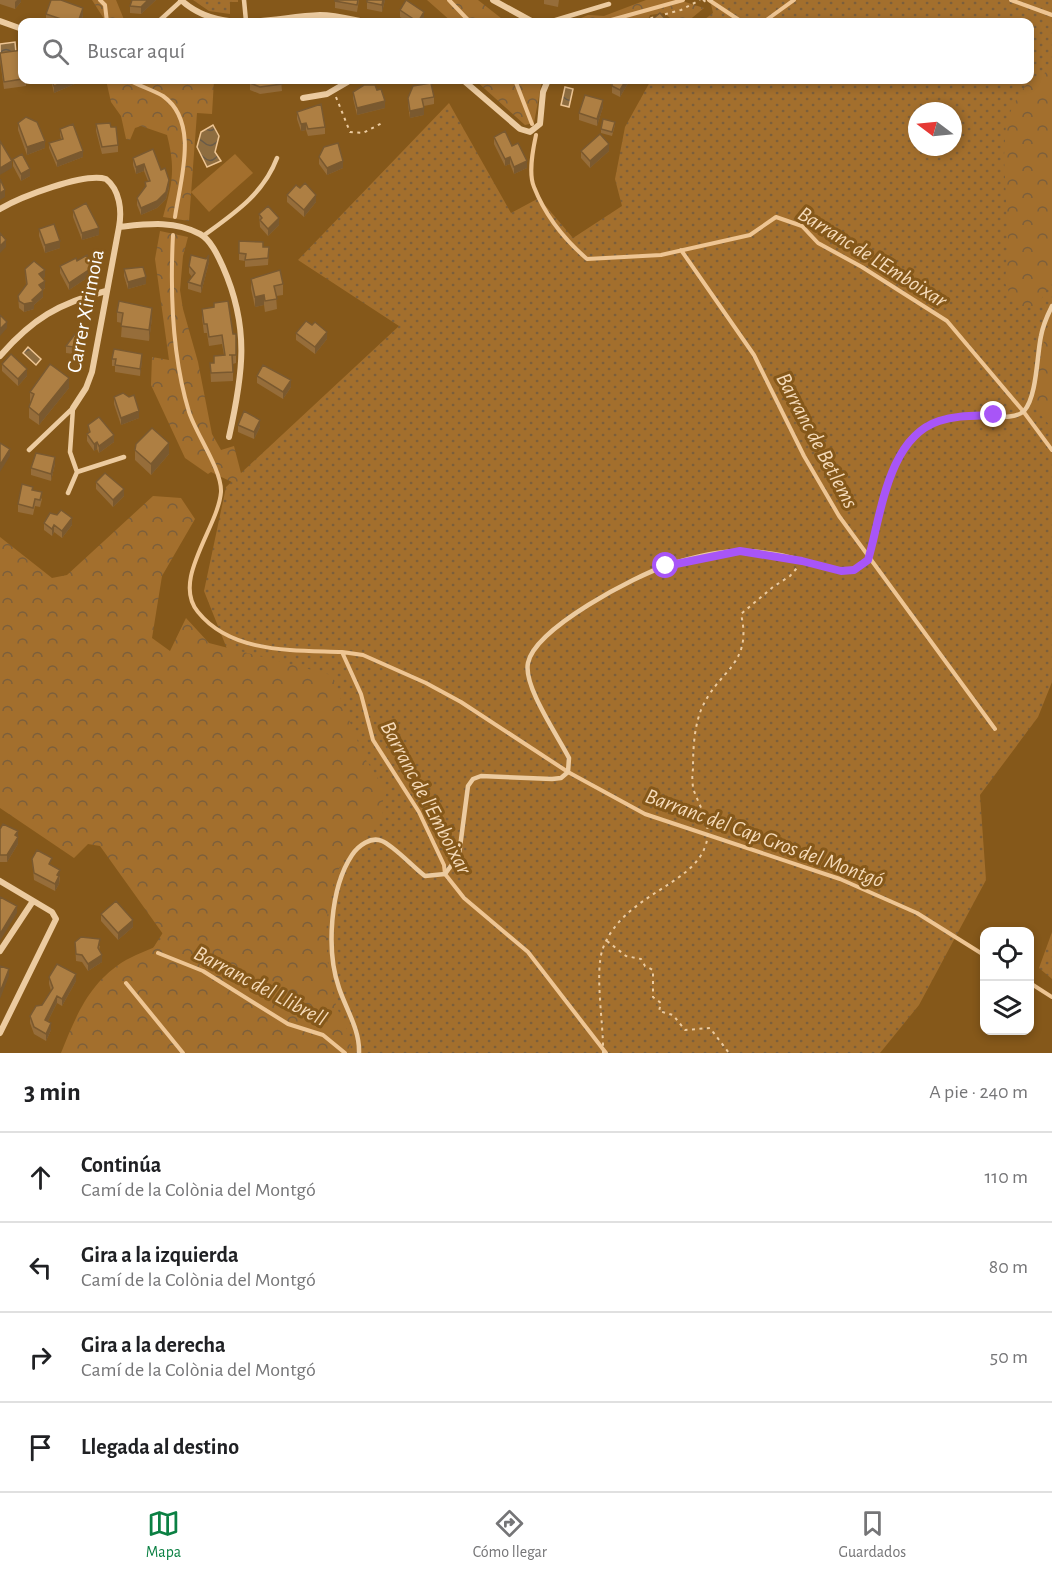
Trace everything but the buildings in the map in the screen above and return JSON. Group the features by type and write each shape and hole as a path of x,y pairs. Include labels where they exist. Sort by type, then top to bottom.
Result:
{"street":[{"path":"181,0 209,18"},
{"path":"493,0 526,18"},
{"path":"284,18 322,15 340,18"},
{"path":"0,21 18,28"},
{"path":"303,98 333,90 344,84"},
{"path":"468,84 519,129 530,132 540,124 543,92 547,84"},
{"name":"Carrer Xirimoia","path":"0,209 28,195 102,177 110,181 116,193 120,208 119,227 92,372 86,388 73,408"},
{"name":"Carrer Xirimoia","path":"119,227 158,223 189,230 202,236"},
{"path":"202,236 214,250 226,275 242,332 241,384 229,437"},
{"path":"0,356 21,333 44,315 106,291"},
{"path":"0,881 52,912 56,919 0,1033"},
{"path":"0,951 33,901"}],"lane":[{"path":"162,18 181,0"},
{"path":"244,0 246,18"},
{"path":"562,18 609,4"},
{"path":"202,236 251,199 267,179 277,158"},
{"path":"359,1053 356,1031 334,972 332,952 334,909 350,858 364,843 371,840 382,841 425,876 445,874 459,855 468,786 473,779 481,776 552,779 561,778 568,772 569,758 528,676 531,653 545,636 592,603 629,582 666,566 740,551 802,561 841,571 854,570 864,564 872,548 883,497 894,469 910,441 925,428 938,421 960,417 1010,415 1023,411 1033,388 1043,326 1052,306"},
{"path":"68,493 77,472 70,452 73,408"},
{"name":"Carrer Xirimoia","path":"29,450 73,408"},
{"path":"77,472 124,457"}],"path":[{"path":"651,18 681,10 702,0 706,2 714,0"},
{"path":"333,90 350,132 363,134 384,122"},
{"path":"603,1053 601,969 603,949 630,909 697,862 705,849 707,825 705,811 693,789 696,730 701,710 719,680 735,664 746,635 741,614 790,576 802,561"},
{"path":"607,941 626,956 641,959 645,966 653,969 653,997 661,1003 658,1011 673,1016 685,1030 710,1028 729,1053"}],"green space":[{"path":"92,0 116,0 123,18 103,18"},
{"path":"193,0 238,0 238,2 230,2 230,14 209,11"},
{"path":"427,0 478,0 501,18 447,18"},
{"path":"646,0 679,0 704,8 692,18 670,18 664,13 650,15 649,18 581,18 588,15 604,16"},
{"path":"710,0 1052,0 1052,682 1038,717 980,795 986,880 919,1005 880,1053 86,1053 272,762 204,591 226,487 399,326 298,260 449,103 511,213 539,198 573,238 622,206 615,179 625,127 649,84 1034,84 1034,18 706,18 713,13"},
{"path":"1052,68 1052,281 1037,306 1019,306 1013,301 1005,283 1008,242 1004,156 1006,124 1013,105 1025,86 1034,84 1034,80"},
{"path":"107,84 214,84 212,114 197,113 189,221 163,217 172,177 167,135 141,126 135,128 130,140 126,139 121,116 111,102"},
{"path":"479,84 541,84 534,123 525,125"},
{"path":"235,154 253,173 209,212 191,192"},
{"path":"160,231 188,237 183,256 180,290 183,309 198,362 212,434 221,450 234,446 242,477 236,484 211,472 208,474 185,458 151,385 152,357 169,360 155,259"},
{"path":"1052,318 1052,428 1032,405 1046,330"},
{"path":"153,496 181,498 195,519 162,576 152,638 170,651 186,618 209,643 331,675 364,757 387,792 381,805 384,820 364,834 346,856 337,875 327,917 331,982 335,1002 350,1040 350,1053 61,1053 78,1013 102,979 126,960 168,941 100,846 88,844 74,858 0,808 0,537 52,578 67,575"},
{"path":"1052,932 1052,979 1039,968"}],"water":[{"path":"15,42 16,53 0,55 0,44"},
{"path":"565,87 573,89 569,107 561,105"},
{"path":"213,125 219,136 215,152 221,161 207,167 197,147 201,132"},
{"path":"28,347 41,359 36,365 23,353"}],"waterway":[{"name":"Barranc de l'Emboixar","path":"100,0 105,5 107,18"},
{"name":"Barranc de L'Emboixar","path":"449,0 466,18"},
{"path":"618,18 683,0"},
{"path":"709,0 736,18"},
{"path":"769,18 794,0"},
{"path":"1011,0 1052,15"},
{"path":"138,84 163,96 174,107 181,121 185,153 175,217"},
{"name":"Barranc de L'Emboixar","path":"517,84 532,124"},
{"name":"Barranc de L'Emboixar","path":"536,135 531,168 534,187 556,226 587,259 661,255 750,235 776,217 802,226 818,243 862,267 947,321 1023,411 1052,450"},
{"name":"Barranc de l'Emboixar","path":"173,235 172,302 183,391 192,421 217,473 221,492 218,506 193,569 190,585 191,599 198,612 212,626 246,643 284,650 342,652 361,694 373,740 419,812 444,865 445,874 464,898 528,952 606,1053"},
{"name":"Barranc de Betlems","path":"681,250 754,355 804,456 839,516 995,729"},
{"name":"Barranc del Cap Gros del Montgó","path":"342,652 363,655 426,683 461,702 568,772 645,814 840,879 917,913 980,952"},
{"name":"Barranc del Llibrell","path":"158,953 203,971 288,1024 323,1035 345,1053"},
{"path":"126,983 183,1053"},
{"name":"Barranc del Cap Gros del Montgó","path":"1034,986 1052,997"}],"route":[{"path":"666,566 740,551 802,561 832,570 854,570 868,560 883,497 899,458 910,441 925,428 938,421 966,416 994,415"}]}
